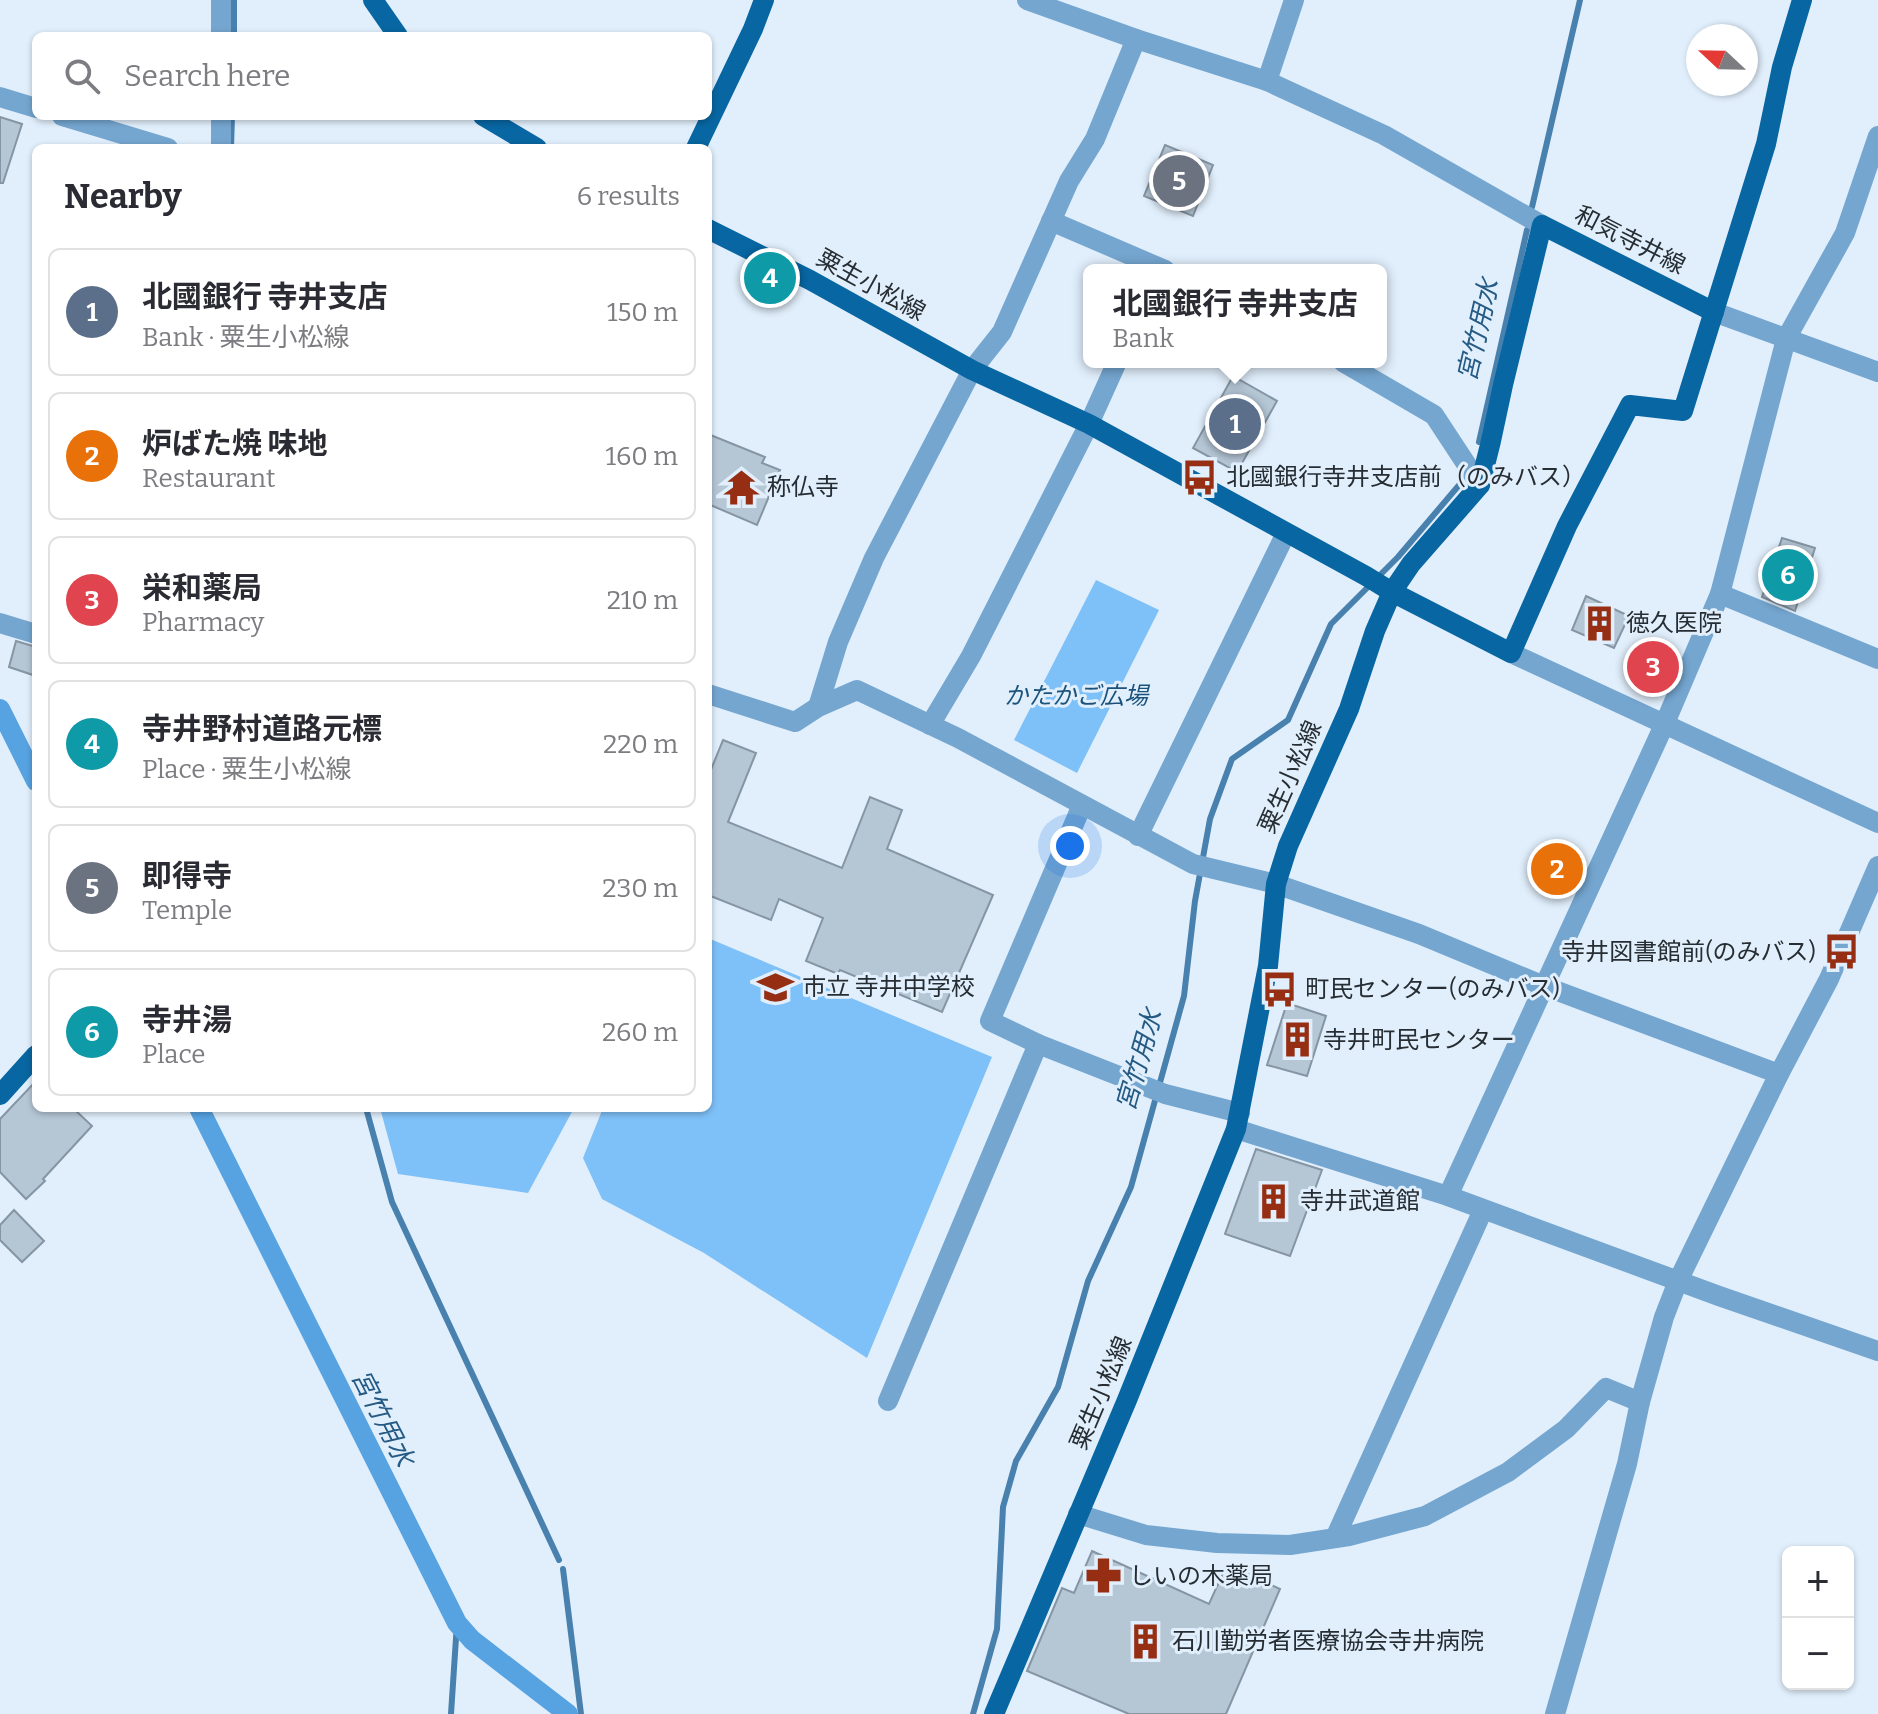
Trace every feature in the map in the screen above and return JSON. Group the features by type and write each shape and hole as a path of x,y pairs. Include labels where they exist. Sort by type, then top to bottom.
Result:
{"main road":[{"path":"373,0 395,32"},
{"path":"712,115 764,0"},
{"path":"1380,585 1511,653 1567,526 1630,405 1683,411 1766,144 1782,67 1802,0"},
{"path":"490,120 530,144"},
{"path":"698,144 709,120"},
{"name":"和気寺井線","path":"1380,585 1411,564 1480,485 1542,225 1714,312"},
{"name":"粟生小松線","path":"712,231 810,280 972,370 1089,424 1380,585 1375,631 1349,709 1288,846 1276,884 1268,966 1238,1121 1127,1400 994,1714"},
{"path":"0,1095 32,1059"}],"street":[{"path":"221,0 221,32"},
{"path":"1267,81 1294,0"},
{"path":"1040,2 1136,39 1267,81 1384,135 1542,225"},
{"path":"818,707 838,642 874,558 972,370 1002,332 1069,181 1095,139 1136,39"},
{"path":"0,97 32,107"},
{"path":"75,120 155,144"},
{"path":"221,120 221,144"},
{"path":"1448,1196 1665,723 1720,594 1786,339 1845,233 1878,136"},
{"path":"1051,221 1150,264"},
{"path":"1714,312 1878,372"},
{"path":"930,725 971,656 1114,368"},
{"path":"1353,368 1434,415 1480,485"},
{"path":"1138,836 1286,533"},
{"path":"1720,594 1878,659"},
{"path":"0,623 32,633"},
{"path":"1511,653 1878,823"},
{"path":"712,698 795,722 818,707 857,690 1202,866 1276,884 1419,934 1544,986 1779,1074"},
{"path":"1082,805 990,1021 1038,1044 1238,1121 1878,1351"},
{"path":"1555,1714 1627,1464 1640,1402 1664,1317 1678,1281 1779,1074 1829,979 1878,866"},
{"path":"888,1401 1038,1044"},
{"path":"1335,1538 1483,1210"},
{"path":"1078,1514 1146,1535 1217,1543 1290,1545 1349,1536 1425,1516 1508,1472 1566,1429 1606,1388 1640,1402"}],"green space":[{"name":"かたかご広場","path":"1096,580 1159,610 1077,773 1014,740"},
{"path":"712,940 992,1057 867,1358 704,1253 602,1199 583,1158 601,1112 712,1112"},
{"path":"381,1112 572,1112 528,1193 398,1174"}],"building":[{"path":"0,117 22,124 3,183 0,183"},
{"path":"1165,145 1213,165 1193,216 1144,196"},
{"path":"1233,376 1277,401 1237,472 1193,448"},
{"name":"称仏寺","path":"712,436 765,457 762,463 780,470 757,525 712,506"},
{"path":"1782,538 1815,548 1795,611 1762,597"},
{"name":"徳久医院","path":"1586,596 1629,616 1614,648 1572,630"},
{"path":"16,641 32,646 32,675 9,667"},
{"path":"1647,649 1671,659 1659,685 1636,674"},
{"path":"723,740 756,753 728,822 842,868 870,797 902,810 887,849 993,895 942,1012 840,970 838,974 806,961 823,918 779,899 771,920 712,897 712,767"},
{"path":"1546,847 1582,861 1568,891 1532,877"},
{"name":"寺井町民センター","path":"1287,1003 1326,1016 1307,1076 1267,1065"},
{"path":"32,1085 32,1112 77,1112 92,1126 26,1199 0,1172 0,1119"},
{"name":"寺井武道館","path":"1256,1149 1322,1170 1290,1256 1225,1234"},
{"path":"14,1210 44,1241 22,1262 0,1240 0,1225"},
{"name":"石川勤労者医療協会寺井病院","path":"1092,1551 1209,1604 1227,1564 1280,1589 1226,1714 1129,1714 1027,1671 1062,1588 1074,1593"}],"waterway":[{"path":"234,0 234,32"},
{"name":"宮竹用水","path":"1532,207 1580,0"},
{"path":"231,144 232,120"},
{"name":"宮竹用水","path":"1479,442 1527,230"},
{"name":"宮竹用水","path":"1378,577 1460,484"},
{"name":"宮竹用水","path":"973,1714 997,1629 1003,1507 1016,1461 1058,1387 1088,1281 1131,1187 1184,996 1195,901 1210,819 1232,759 1288,720 1331,624 1370,585"},
{"name":"宮竹用水","path":"0,709 32,773"},
{"name":"宮竹用水","path":"201,1112 457,1623 472,1640 568,1714"},
{"path":"367,1112 392,1202 559,1560"},
{"path":"563,1569 581,1714"},
{"path":"451,1714 457,1623"}],"place":[{"name":"即得寺","path":"1179,181"},
{"name":"寺井野村道路元標","path":"770,278"},
{"name":"北國銀行 寺井支店","path":"1235,424"},
{"name":"北國銀行寺井支店前（のみバス）","path":"1200,477"},
{"name":"称仏寺","path":"741,487"},
{"name":"寺井湯","path":"1788,575"},
{"name":"徳久医院","path":"1600,623"},
{"name":"栄和薬局","path":"1653,667"},
{"name":"炉ばた焼 味地","path":"1557,869"},
{"name":"寺井図書館前(のみバス)","path":"1842,952"},
{"name":"市立 寺井中学校","path":"776,987"},
{"name":"町民センター(のみバス)","path":"1279,989"},
{"name":"寺井町民センター","path":"1297,1040"},
{"name":"寺井武道館","path":"1274,1201"},
{"name":"しいの木薬局","path":"1103,1576"},
{"name":"石川勤労者医療協会寺井病院","path":"1146,1641"}]}
